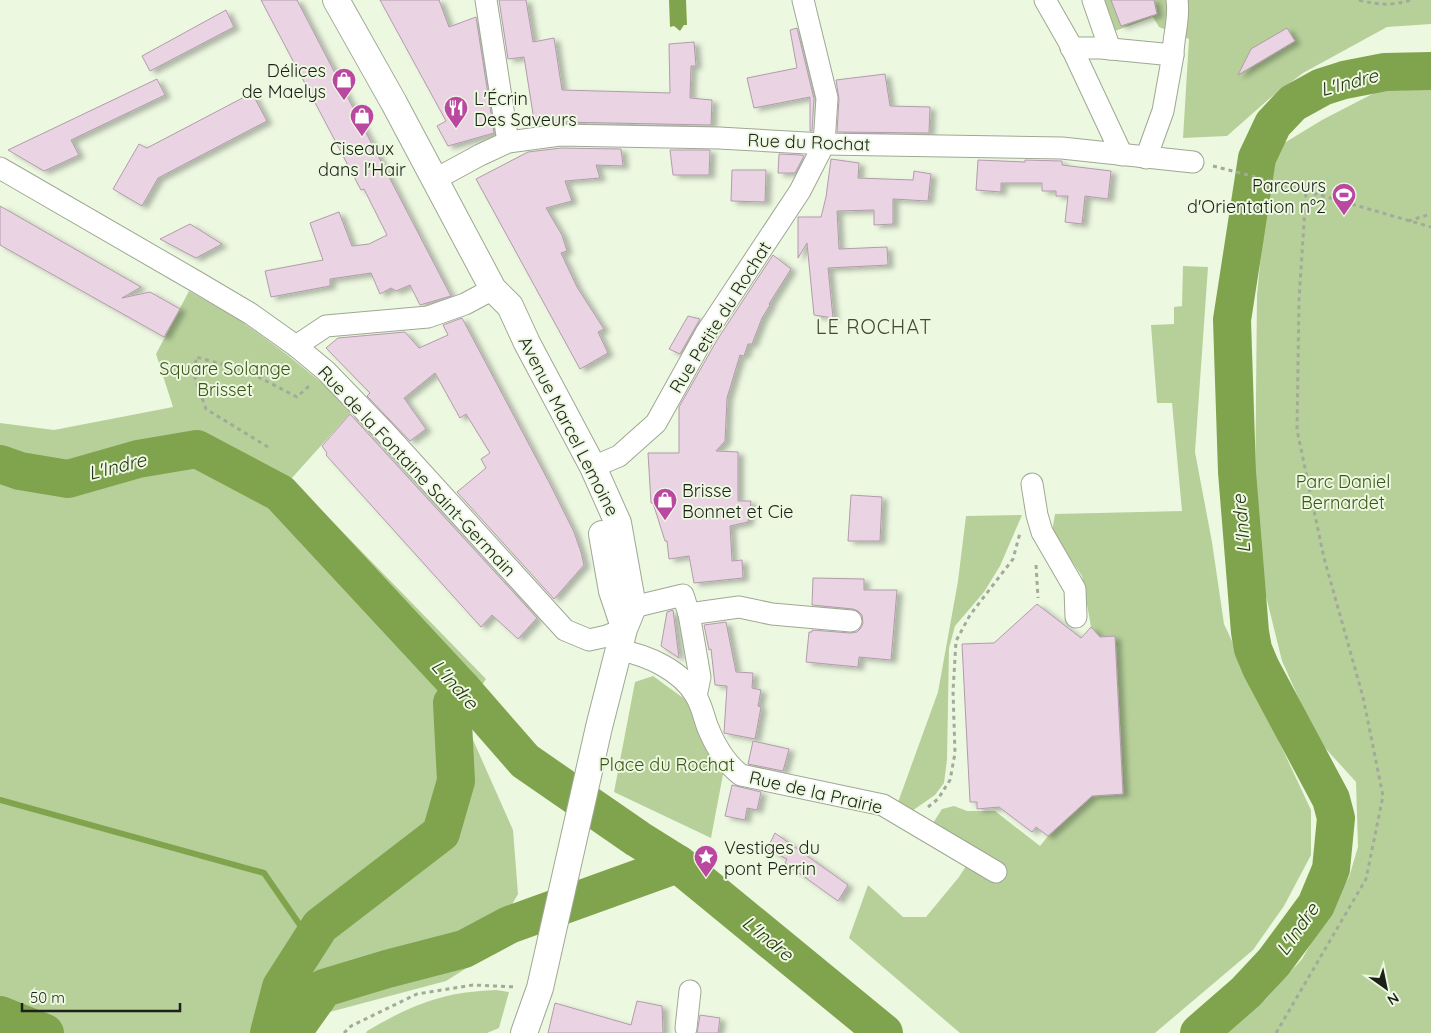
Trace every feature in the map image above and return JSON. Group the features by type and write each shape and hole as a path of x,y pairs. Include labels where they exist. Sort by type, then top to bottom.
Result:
{"main road":[{"name":"Avenue Marcel Lemoine","path":"336,0 394,103 493,289 510,306 593,467 618,523 626,629 599,727 540,988 524,1033"},
{"name":"Avenue Marcel Lemoine","path":"493,289 493,313 581,478 602,532 612,591 626,629"}],"street":[{"path":"486,0 508,142"},
{"path":"803,0 828,98 824,144"},
{"path":"1045,0 1072,48 1122,155"},
{"path":"1093,0 1110,49"},
{"path":"1146,158 1164,111 1180,3"},
{"path":"1072,48 1110,49 1173,55"},
{"name":"Rue du Rochat","path":"434,180 508,142 560,135 719,138 824,144 1062,148 1193,162"},
{"name":"Rue Petite du Rochat","path":"593,467 619,456 656,423 706,333 800,191 824,144"},
{"name":"Rue de la Fontaine Saint-Germain","path":"0,168 198,282 251,314 296,346 326,371 384,431 565,630 589,640 626,629"},
{"path":"296,346 326,326 428,317 465,304 493,289"},
{"path":"1032,484 1042,532 1075,589 1076,617"},
{"name":"Rue de la Prairie","path":"696,696 700,677 690,614 683,595 626,629 637,654 673,672 696,696 713,738 728,762 741,775 883,805 996,872"},
{"path":"690,614 740,607 772,614 851,622"},
{"path":"686,1028 690,991"}],"path":[{"path":"1359,0 1376,4 1396,4 1410,0"},
{"path":"1217,167 1431,227"},
{"path":"1276,1033 1366,879 1383,796 1363,697 1324,558 1297,430 1299,300 1306,192"},
{"path":"1407,221 1431,214"},
{"path":"268,448 206,409 195,378 196,357 247,371 297,396 326,371"},
{"path":"910,820 938,800 950,780 954,753 953,691 956,640 970,615 1013,559 1020,531"},
{"path":"344,1033 351,1026 417,994 473,985 540,988"}],"green space":[{"path":"1104,0 1431,0 1431,24 1387,27 1303,73 1269,99 1227,136 1183,138 1189,39 1159,27 1153,17 1115,31"},
{"name":"Parc Daniel Bernardet","path":"1431,86 1431,1033 1214,1033 1266,999 1302,959 1349,877 1358,847 1356,782 1317,739 1282,661 1263,584 1255,496 1257,295 1265,213 1273,169 1281,145 1322,120 1380,90"},
{"path":"1183,266 1208,267 1195,452 1212,542 1224,624 1311,810 1311,855 1284,906 1253,950 1155,1033 960,1033 849,938 868,885 903,917 926,917 959,877 975,852 933,823 942,809 954,806 967,811 995,811 1040,846 1048,836 1092,796 1123,794 1115,637 1098,638 1091,627 1082,576 1052,532 1055,514 1182,511 1172,403 1157,403 1151,325 1174,324 1174,307 1182,306"},
{"name":"Square Solange Brisset","path":"189,291 238,319 285,353 354,409 291,479 486,679 462,715 513,830 518,894 481,959 446,981 251,1033 57,1033 0,1009 0,423 54,430 173,407 156,354"},
{"path":"1022,515 1000,566 984,592 955,626 949,648 947,760 944,783 935,795 909,813 897,805 938,692 958,581 966,516"},
{"name":"Place du Rochat","path":"653,676 686,700 724,769 711,838 614,792 635,682"},
{"path":"496,990 509,992 499,1028 487,1033 366,1033 399,1013 429,1001 460,993"}],"shaded area":[{"path":"669,0 686,0 687,25 684,25 680,31 674,26 670,27"}],"building":[{"path":"261,0 297,0 451,296 420,305 410,285 396,291 391,288 380,294 371,273 330,279 330,286 271,297 265,271 323,260 310,223 339,212 352,246 369,244 387,235 364,189 361,190"},
{"path":"380,0 439,0 449,27 476,17 494,133 448,146 437,126 446,121"},
{"path":"499,0 526,0 533,42 554,38 562,90 670,93 669,44 694,42 696,66 691,66 690,98 712,100 711,125 560,122 541,125 541,120 534,120 524,57 508,59"},
{"path":"1111,0 1154,0 1157,14 1121,26"},
{"path":"226,10 234,27 150,71 142,56"},
{"path":"797,28 814,99 812,131 810,131 810,97 754,108 747,78 797,68 790,30"},
{"path":"1287,28 1295,41 1238,75 1251,49"},
{"path":"885,74 890,106 930,107 929,133 837,132 839,99 836,80"},
{"path":"157,79 165,95 71,140 79,155 44,171 8,150"},
{"path":"252,93 267,121 158,178 142,206 113,189 139,144 147,148"},
{"path":"561,148 621,149 623,166 596,165 600,178 565,181 572,201 546,208 562,235 567,251 561,253 577,287 604,329 598,332 608,353 580,369 476,179 528,152"},
{"path":"670,150 710,150 709,175 673,175"},
{"path":"779,154 804,156 795,173 778,173"},
{"path":"831,159 859,163 858,178 913,180 914,171 931,174 928,201 893,199 893,224 874,225 874,210 837,211 839,249 887,247 888,265 828,268 833,318 814,315 807,243 798,258 798,217 821,217 826,197"},
{"path":"978,160 1062,161 1062,165 1111,171 1108,199 1085,196 1082,224 1065,222 1068,196 1056,196 1056,191 1042,191 1042,183 1001,183 1001,192 976,190"},
{"path":"732,170 766,170 765,202 731,201"},
{"path":"0,206 141,287 122,298 150,292 180,309 164,337 0,245"},
{"path":"190,224 222,244 196,258 160,239"},
{"path":"773,255 791,269 769,304 752,344 748,344 744,356 740,355 727,398 725,441 716,451 738,452 738,501 751,501 748,522 730,526 732,561 742,560 743,578 694,583 689,556 669,559 667,541 665,541 653,503 651,503 648,453 679,453 679,407 717,340"},
{"path":"688,316 700,319 680,354 669,349"},
{"path":"462,318 549,482 574,532 581,552 584,565 554,599 457,492 486,468 481,459 490,453 466,414 460,418 435,373 404,398 426,429 410,441 367,396 370,393 326,348 338,338 405,332 419,348 448,335 443,325"},
{"path":"350,414 537,618 518,639 492,615 481,627 326,455 327,453 322,446"},
{"path":"851,495 882,497 880,541 848,541"},
{"path":"813,578 864,579 864,590 897,590 891,660 859,657 858,667 806,662 809,632 812,632 812,630 857,632 863,623 862,615 853,609 812,605"},
{"path":"1037,604 1081,638 1091,627 1100,637 1115,636 1123,794 1092,796 1048,836 1036,827 1032,832 999,807 977,809 977,802 970,802 962,644 994,643"},
{"path":"673,610 679,658 661,646 667,612"},
{"path":"726,622 736,672 753,673 752,688 761,690 758,706 761,707 755,739 724,733 727,686 715,685 711,649 709,650 704,625"},
{"path":"753,741 789,749 783,771 748,764"},
{"path":"732,785 761,792 757,810 747,808 745,820 725,816"},
{"path":"775,833 848,885 838,901 785,863 787,859 767,849"},
{"path":"637,1001 662,1006 663,1033 548,1033 555,1003 631,1025"},
{"path":"700,1015 720,1018 718,1033 697,1033"}],"waterway":[{"name":"L'Indre","path":"1199,1033 1246,992 1274,962 1316,905 1331,869 1336,818 1331,799 1261,668 1253,649 1250,632 1237,472 1232,320 1257,158 1273,124 1293,103 1322,87 1344,80 1385,72 1431,71"},
{"name":"L'Indre","path":"0,464 20,471 68,479 138,459 197,449 280,493 463,690 525,761 638,839 678,864 884,1033"},
{"path":"269,1033 281,987 320,926 441,833 456,781 452,703 463,690"},
{"path":"0,800 264,873 311,941"},
{"path":"292,1033 324,988 464,949 509,925 678,864"},
{"path":"0,1015 45,1033"}],"place":[{"name":"Délices de Maelys","path":"344,101"},
{"name":"L'Écrin Des Saveurs","path":"456,129"},
{"name":"Ciseaux dans l'Hair","path":"362,137"},
{"name":"Parcours d'Orientation n°2","path":"1344,216"},
{"name":"Brisse Bonnet et Cie","path":"665,521"},
{"name":"Vestiges du pont Perrin","path":"706,878"}],"district":[{"name":"LE ROCHAT","path":"874,326"}]}
